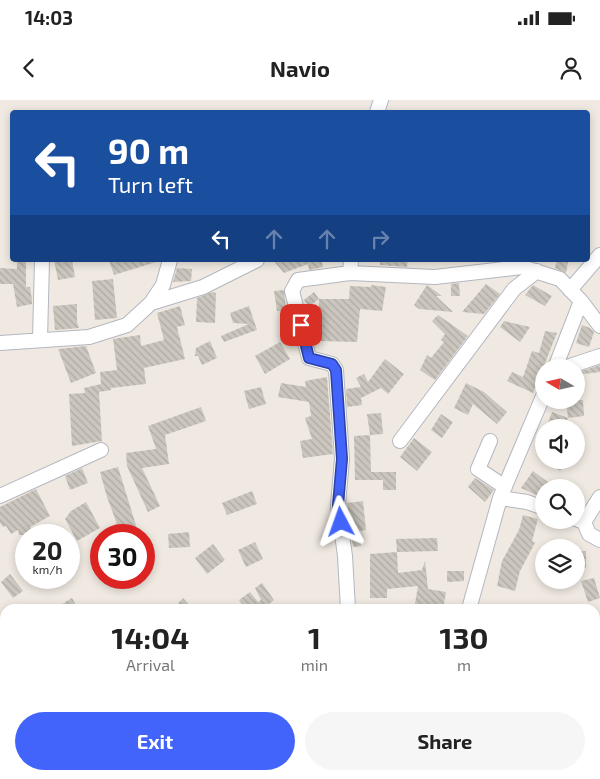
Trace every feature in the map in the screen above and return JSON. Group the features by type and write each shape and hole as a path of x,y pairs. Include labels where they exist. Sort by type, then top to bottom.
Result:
{"street":[{"path":"570,290 600,255"},
{"path":"40,340 42,262"},
{"path":"0,342 89,337 127,325 151,303 163,285 169,262"},
{"path":"151,303 203,287 252,262"},
{"path":"348,604 345,556 338,505 342,459 336,370 332,364 309,358 292,291 298,280 351,267 435,277 521,264 560,280 599,323"},
{"path":"400,441 514,289 537,271"},
{"path":"558,359 580,301"},
{"path":"585,361 600,356"},
{"path":"470,604 502,492 538,409"},
{"path":"490,441 478,469 502,492 535,505"},
{"path":"0,496 101,450"},
{"path":"585,515 600,497"},
{"path":"585,529 588,534 600,540"}],"building":[{"path":"17,262 26,262 26,287 30,287 32,304 17,307 13,284 0,284 0,268 17,269"},
{"path":"54,262 72,262 75,277 58,280"},
{"path":"110,262 156,262 114,275"},
{"path":"275,262 322,262 323,267 309,270 308,264 284,273"},
{"path":"380,262 408,262 407,267 380,265"},
{"path":"556,262 568,262 566,273 555,268"},
{"path":"177,268 192,269 191,281 173,282"},
{"path":"113,279 117,318 95,320 92,281"},
{"path":"459,283 460,296 451,296 451,284"},
{"path":"486,284 500,294 484,314 462,312"},
{"path":"371,285 386,287 382,311 360,309 357,342 319,341 319,299 349,299 350,286 371,287"},
{"path":"427,285 442,296 436,296 453,312 419,309 414,305"},
{"path":"533,285 552,296 545,306 525,295"},
{"path":"284,290 286,310 277,311 274,291"},
{"path":"212,292 216,293 215,323 196,322 197,298"},
{"path":"314,292 319,299 309,306 304,300"},
{"path":"77,304 79,328 55,330 53,306"},
{"path":"180,306 185,325 177,327 185,359 144,368 146,384 111,388 111,390 99,392 102,441 72,446 69,394 85,393 84,388 101,384 100,372 117,370 113,339 140,335 141,346 164,340 157,313"},
{"path":"249,306 257,330 224,342 221,336 249,324 233,323 230,313"},
{"path":"438,315 468,336 435,380 420,370 427,355 431,358 444,342 441,340 445,334 432,321"},
{"path":"504,321 530,327 520,342 500,327"},
{"path":"582,325 594,332 589,347 576,343"},
{"path":"545,331 557,333 547,359 535,359 535,388 533,393 507,381 512,372 523,377 532,351 539,353"},
{"path":"210,341 217,358 202,365 198,356 195,356 196,348"},
{"path":"280,342 290,359 265,374 255,356"},
{"path":"86,346 96,373 71,383 58,349"},
{"path":"385,359 404,374 388,394 381,388 361,398 362,405 347,407 346,389 361,387 356,378 364,374 368,382"},
{"path":"600,365 600,372 585,374 585,370"},
{"path":"327,377 333,454 303,458 300,441 312,439 305,418 311,416 309,402 278,397 281,383 306,387 305,381"},
{"path":"466,383 484,392 507,412 497,424 473,404 468,415 454,408"},
{"path":"261,387 266,404 249,409 244,391"},
{"path":"201,407 206,421 165,435 169,464 142,468 160,506 148,512 127,466 126,453 156,449 148,426"},
{"path":"567,409 584,409 584,416 568,418"},
{"path":"552,412 568,418 568,419 549,419"},
{"path":"381,413 383,434 370,435 367,414"},
{"path":"441,414 453,422 442,438 431,430"},
{"path":"370,435 371,472 396,472 396,490 383,490 383,480 355,480 354,436"},
{"path":"414,438 432,452 417,471 400,457"},
{"path":"118,467 136,524 117,524 100,472"},
{"path":"82,468 88,483 70,490 65,476"},
{"path":"533,471 544,479 535,479 535,495 521,488"},
{"path":"475,478 494,490 485,502 468,487"},
{"path":"36,489 50,516 35,524 15,524 15,532 11,534 6,526 3,527 0,523 0,507"},
{"path":"252,491 257,504 227,515 222,503"},
{"path":"363,501 366,530 360,531 361,546 353,547 347,503"},
{"path":"86,502 98,524 90,524 90,534 80,539 80,524 68,524 65,519 71,511"},
{"path":"523,515 535,518 535,529 532,541 535,543 520,571 515,591 497,586 502,561 519,530"},
{"path":"189,532 190,547 169,548 168,534"},
{"path":"437,538 438,551 397,552 396,539"},
{"path":"255,542 263,559 246,567 238,550"},
{"path":"213,544 225,560 207,574 195,558"},
{"path":"585,551 586,551 585,568"},
{"path":"397,552 398,573 422,570 425,561 428,589 446,592 444,604 415,604 418,586 387,589 387,598 370,598 370,554"},
{"path":"447,571 464,571 464,581 447,582"},
{"path":"10,574 15,581 15,589 21,589 23,591 13,598 1,582"},
{"path":"594,578 600,598 588,602 584,589 585,580"},
{"path":"262,583 274,600 269,604 242,604 239,600 250,592 258,602 261,600 255,588"},
{"path":"72,598 75,604 62,604"},
{"path":"183,598 188,604 178,604"}],"route":[{"path":"301,325 309,358 332,364 336,370 342,459 338,505 341,522"}]}
